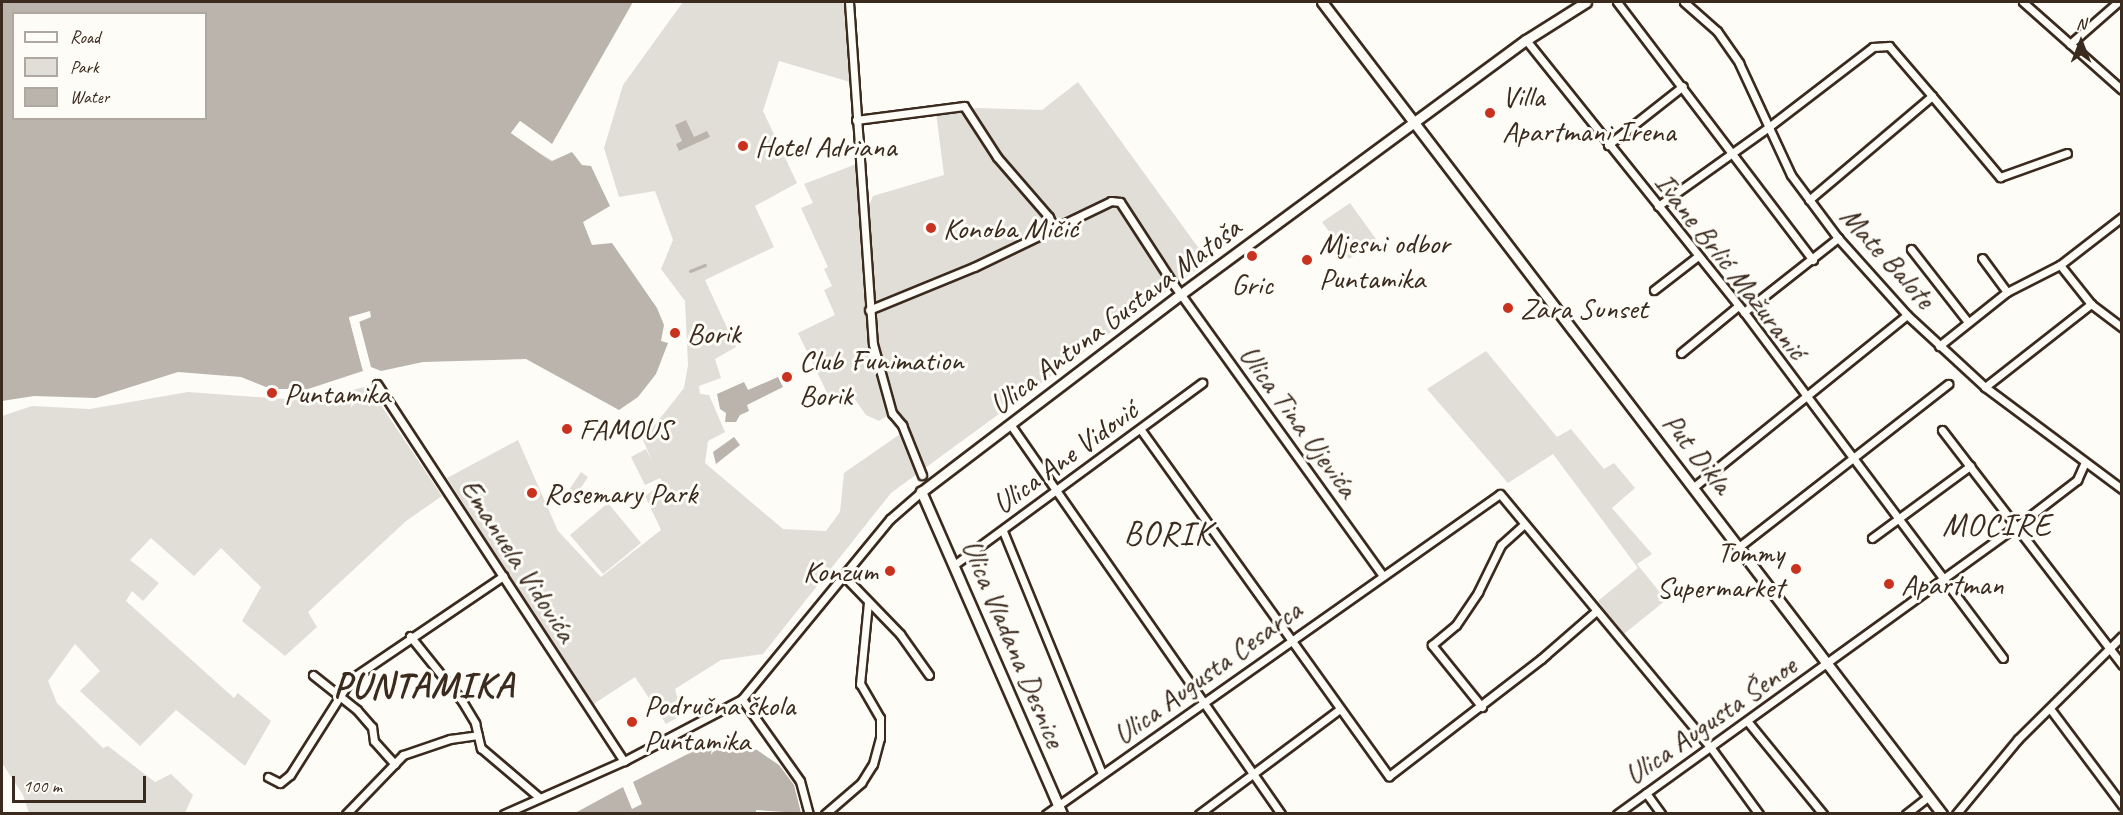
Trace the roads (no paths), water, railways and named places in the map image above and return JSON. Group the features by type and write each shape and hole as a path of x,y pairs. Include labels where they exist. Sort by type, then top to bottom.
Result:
{"street":[{"path":"849,2 873,344 892,413 902,424 922,475"},
{"name":"Put Dikla","path":"1322,2 1695,486 1942,813"},
{"name":"Ulica Antuna Gustava Matoša","path":"742,699 890,519 921,492 1181,294 1526,40 1586,2"},
{"path":"1617,2 1813,260"},
{"name":"Mate Balote","path":"1684,2 1718,31 1739,63 1791,175 1838,238 1907,315 1985,387 2084,464 2121,489"},
{"path":"2023,2 2121,90"},
{"path":"2070,44 2118,2"},
{"name":"Ivane Brlić Mažuranić","path":"1526,40 1744,312 1804,397 2003,658"},
{"path":"1658,206 1731,151 1770,126 1873,47 1889,46 2000,177 2067,153"},
{"path":"1608,145 1683,86"},
{"path":"1809,200 1932,96"},
{"path":"856,120 964,106 996,157 1048,217 1054,230 869,310"},
{"name":"Ulica Tina Ujevića","path":"1054,230 1111,201 1120,202 1181,294 1382,574"},
{"path":"1939,346 2007,292 2060,265 2121,217"},
{"path":"1744,312 1813,260 1838,238"},
{"path":"1911,249 1968,322"},
{"path":"1654,290 1698,256"},
{"path":"1982,258 2007,292"},
{"path":"2060,265 2091,304 2121,327"},
{"path":"1985,387 2091,304"},
{"path":"1681,353 1738,306"},
{"path":"1695,486 1907,315"},
{"name":"Ulica Ane Vidović","path":"954,565 1057,493 1202,383"},
{"name":"Emanuela Vidovića","path":"376,384 624,761"},
{"path":"1740,546 1948,384"},
{"path":"1010,424 1281,813"},
{"path":"1141,430 1389,776 1482,706 1595,612"},
{"path":"1942,430 2121,665"},
{"name":"Ulica Augusta Šenoe","path":"1617,813 1748,722 2017,526 2078,480 2084,464"},
{"path":"1872,538 1970,466"},
{"name":"Ulica Vladana Desnice","path":"921,492 1059,809"},
{"name":"Ulica Augusta Cesarca","path":"1046,813 1059,809 1102,774 1382,574 1500,494 1524,524"},
{"path":"1482,706 1432,645 1456,625 1478,592 1501,544 1524,524 1710,748 1759,813"},
{"path":"1003,531 1102,774"},
{"path":"268,777 280,783 290,776 351,679 410,636 502,576"},
{"path":"844,576 900,634 929,675"},
{"path":"825,813 861,783 873,764 880,738 880,718 860,684 868,603"},
{"path":"410,636 462,701 478,735 481,748 540,798"},
{"path":"1956,813 2018,739 2051,710 2121,636"},
{"path":"313,675 372,727 374,741 395,764"},
{"path":"504,813 624,761 742,699 800,781 809,813"},
{"path":"1199,813 1340,709"},
{"path":"2051,710 2121,805"},
{"path":"1748,722 1823,813"},
{"path":"346,813 395,764 421,747 478,735"},
{"path":"1646,793 1661,813"},
{"path":"1906,813 1928,797"}],"water":[{"path":"2,2 633,2 552,144 520,121 511,133 552,161 572,152 582,165 591,166 610,206 583,222 592,245 612,243 657,308 664,325 661,341 668,343 656,374 638,397 619,410 526,359 423,362 381,371 371,367 359,321 370,317 370,312 349,318 363,371 308,389 271,389 241,377 178,372 96,398 34,396 2,401"},
{"path":"686,120 694,137 707,131 710,137 679,151 676,144 682,141 675,125"},
{"path":"778,377 783,387 747,405 749,411 740,415 736,422 725,422 726,413 720,409 717,394 744,382 748,390"},
{"path":"734,437 740,445 716,464 713,452"},
{"path":"713,741 757,750 779,765 794,785 801,813 756,810 756,814 575,813 623,787 632,809 642,804 633,782"}],"waterway":[{"path":"690,271 705,265"}],"place":[{"name":"Villa Apartmani Irena","path":"1490,113"},
{"name":"Hotel Adriana","path":"743,146"},
{"name":"Konoba Mičić","path":"931,228"},
{"name":"Gric","path":"1252,256"},
{"name":"Mjesni odbor Puntamika","path":"1307,260"},
{"name":"Zara Sunset","path":"1508,308"},
{"name":"Borik","path":"675,333"},
{"name":"Club Funimation Borik","path":"787,377"},
{"name":"Puntamika","path":"272,393"},
{"name":"FAMOUS","path":"567,429"},
{"name":"Rosemary Park","path":"532,493"},
{"name":"Tommy Supermarket","path":"1796,569"},
{"name":"Konzum","path":"890,571"},
{"name":"Apartman","path":"1889,584"},
{"name":"Područna škola Puntamika","path":"632,722"}],"district":[{"name":"MOCIRE","path":"1997,525"},
{"name":"BORIK","path":"1168,534"},
{"name":"PUNTAMIKA","path":"424,686"}]}
